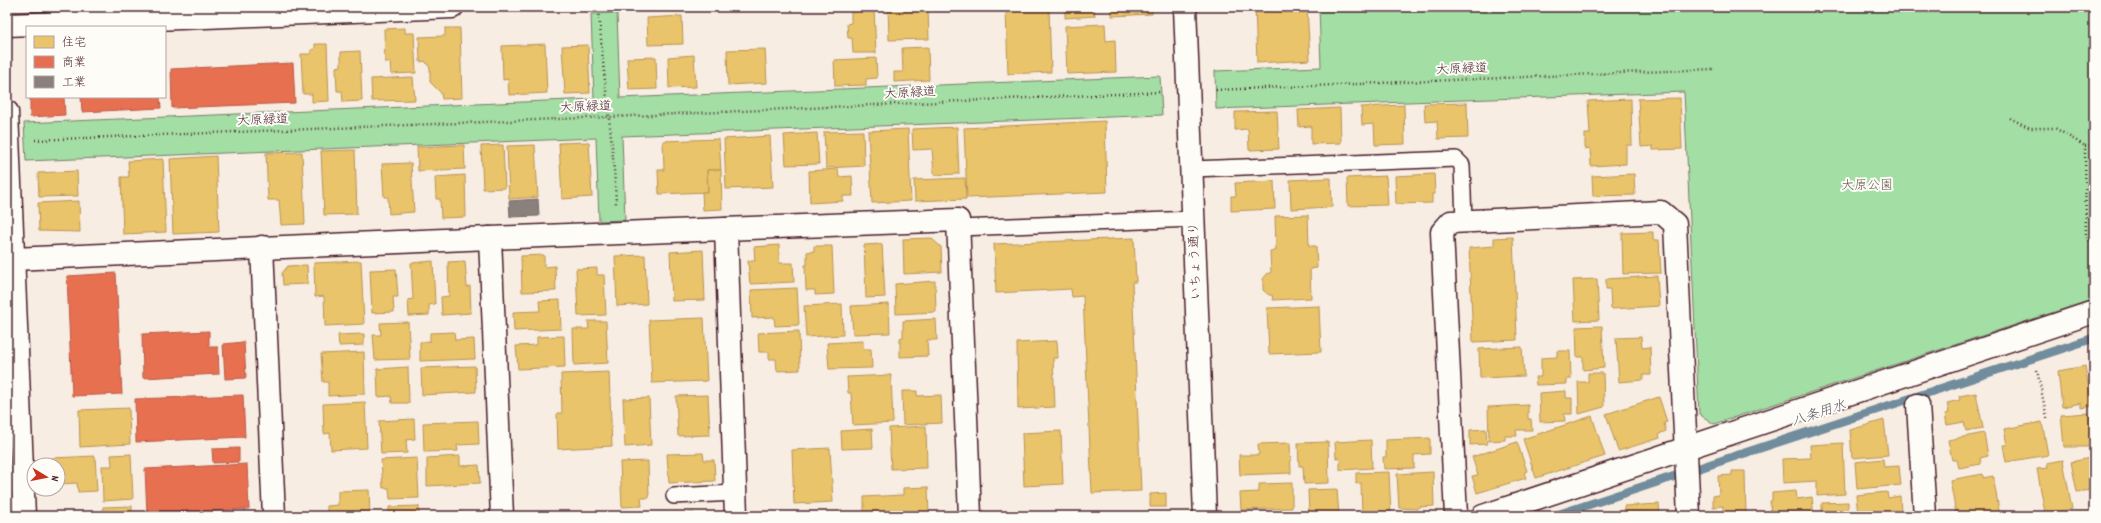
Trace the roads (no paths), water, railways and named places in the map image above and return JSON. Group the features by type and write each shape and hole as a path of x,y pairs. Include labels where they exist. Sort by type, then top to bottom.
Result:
{"street":[{"path":"7,25 250,11 452,7"},
{"name":"いちょう通り","path":"1185,7 1205,516"},
{"path":"7,112 9,203 13,259 24,516"},
{"path":"1456,516 1442,232 1451,222 1661,212 1675,224 1689,516"},
{"path":"13,259 262,247 958,220 970,516"},
{"path":"726,229 736,516"},
{"path":"490,238 502,516"},
{"path":"262,247 274,516"},
{"path":"1483,516 1687,454 2094,312"},
{"path":"1918,405 1925,516"}],"lane":[{"path":"1192,169 1456,159 1462,165 1464,221"},
{"path":"959,228 1194,219"},
{"path":"674,496 735,493"}],"waterway":[{"name":"八条用水","path":"1554,516 2094,338"}],"park label":[{"name":"大原公園","path":"1867,186"}]}
